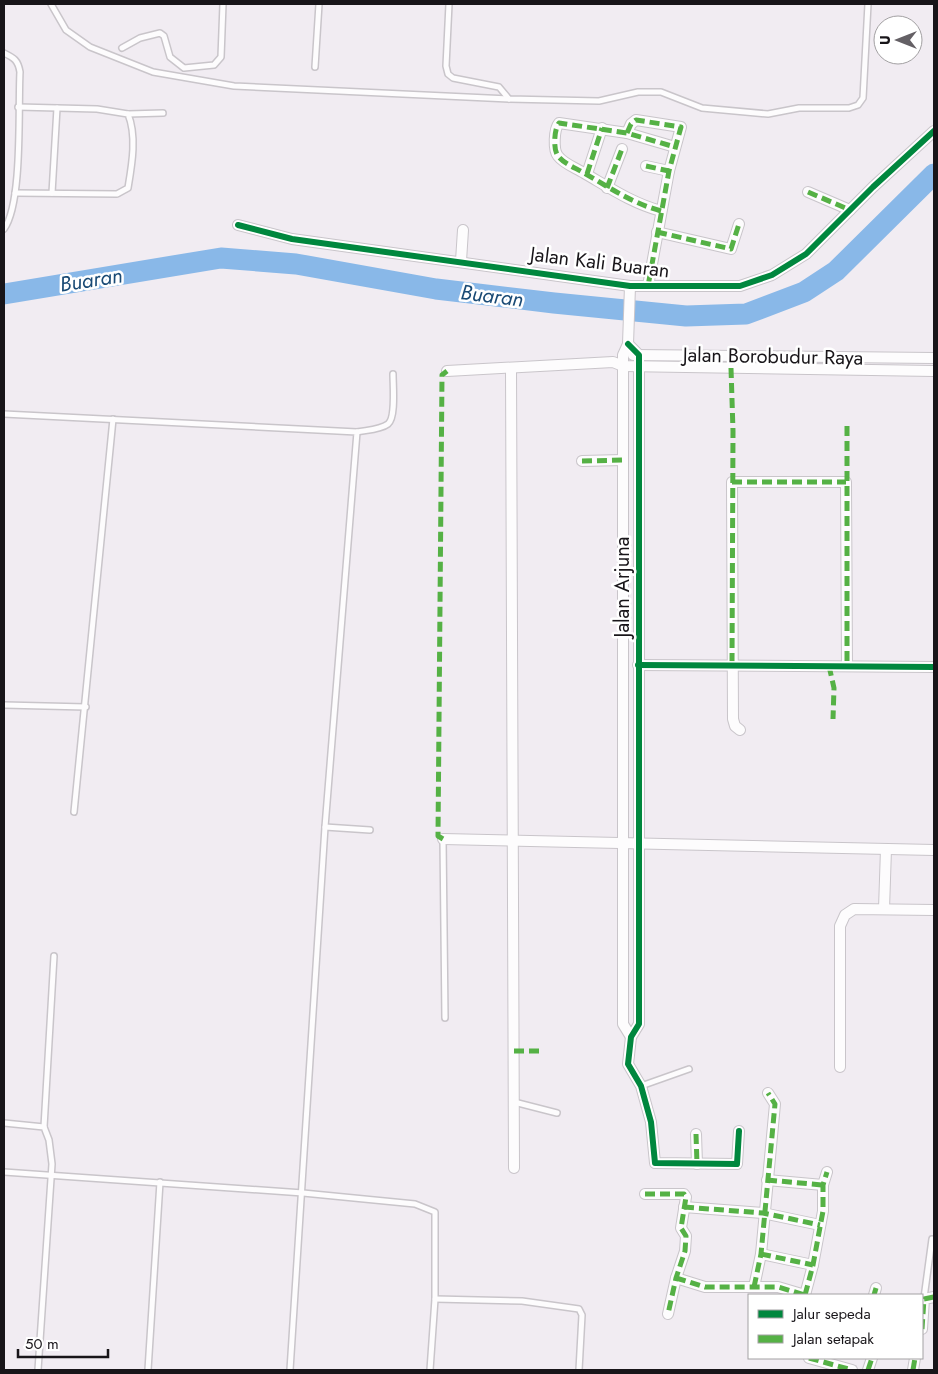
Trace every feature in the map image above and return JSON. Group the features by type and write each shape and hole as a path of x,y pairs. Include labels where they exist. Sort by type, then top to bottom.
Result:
{"street":[{"path":"627,133 631,124 636,120 679,126 681,130 669,171 648,286"},
{"path":"661,211 641,205 607,188 557,155 557,125 559,123 602,128 675,147"},
{"path":"586,174 602,128"},
{"name":"Jalan Kali Buaran","path":"238,225 292,239 461,261 630,289 648,286 740,286 772,275 806,254 934,131"},
{"path":"607,188 622,149"},
{"path":"646,166 669,171"},
{"path":"808,192 850,210"},
{"path":"657,232 731,249 740,224"},
{"path":"461,261 463,230"},
{"path":"618,364 628,340 630,289"},
{"path":"628,340 639,355"},
{"name":"Jalan Borobudur Raya","path":"623,355 934,358"},
{"name":"Jalan Arjuna","path":"618,364 623,460 623,1024 631,1037 639,1024 637,843 639,355"},
{"path":"775,369 776,356"},
{"path":"867,358 867,370"},
{"name":"Jalan Borobudur Raya","path":"447,371 618,364 639,366 934,371"},
{"path":"511,368 514,1168"},
{"path":"582,460 623,460"},
{"path":"740,730 735,726 733,719 732,482 846,482 847,666"},
{"path":"623,518 638,519"},
{"path":"623,572 638,572"},
{"path":"623,643 638,643"},
{"path":"638,665 934,667"},
{"path":"623,736 638,737"},
{"path":"443,839 934,850"},
{"path":"884,909 886,849"},
{"path":"622,910 639,909"},
{"path":"840,1067 840,926 845,915 854,909 934,910"},
{"path":"631,1037 628,1064 641,1086 651,1122 655,1163 737,1164 739,1131"},
{"path":"754,1287 761,1254 763,1213 775,1104 768,1093"},
{"path":"696,1134 697,1164"},
{"path":"805,1294 813,1265 820,1225 823,1185 827,1172"},
{"path":"767,1180 823,1185"},
{"path":"645,1194 684,1194 681,1228 686,1236 685,1251 676,1278 668,1314"},
{"path":"684,1207 763,1213 820,1225"},
{"path":"761,1254 813,1265"},
{"path":"676,1278 705,1287 778,1287 802,1294"},
{"path":"923,1325 929,1298"},
{"path":"813,1359 852,1370"}],"lane":[{"path":"51,4 66,30 90,47 153,72 234,86 510,99 599,101 638,92 661,92 695,106 768,114 799,108 849,108 858,104 863,98 868,4"},
{"path":"122,48 140,38 160,33 164,36 170,57 184,68 214,65 221,57 223,4"},
{"path":"315,67 319,4"},
{"path":"449,4 446,66 448,74 453,78 500,87 510,99"},
{"path":"4,53 18,63 15,193 11,213 4,229"},
{"path":"18,107 111,110 128,114 163,113"},
{"path":"52,193 56,108"},
{"path":"15,193 117,194 128,188 133,126 128,114"},
{"path":"4,414 357,432 380,428 388,424 393,418 393,374"},
{"path":"74,812 86,707 112,419"},
{"path":"290,1370 303,1193 325,827 357,432"},
{"path":"4,705 86,707"},
{"path":"325,827 370,830"},
{"path":"443,839 445,1018"},
{"path":"38,1370 52,1176 49,1140 44,1127 54,956"},
{"path":"641,1086 689,1069"},
{"path":"514,1102 557,1113"},
{"path":"4,1124 44,1127"},
{"path":"4,1172 303,1193 415,1204 435,1212 435,1299 430,1370"},
{"path":"148,1370 160,1182"},
{"path":"929,1298 932,1239"},
{"path":"435,1299 522,1301 579,1309 582,1315 579,1370"}],"waterway":[{"name":"Buaran","path":"4,294 221,258 296,264 436,289 554,303 686,316 746,314 804,292 836,271 934,174"}],"marked path":[{"path":"627,133 631,124 636,120 681,127 669,171 648,286"},
{"path":"661,211 650,208 612,190 563,161 555,149 556,130 559,123 627,133 675,147"},
{"path":"587,174 602,128"},
{"path":"607,188 622,149"},
{"path":"646,166 669,171"},
{"path":"808,192 850,210"},
{"path":"657,232 731,249 739,224"},
{"path":"731,368 733,431 732,665"},
{"path":"443,839 438,836 442,375 447,371"},
{"path":"847,426 847,666"},
{"path":"582,461 623,460"},
{"path":"732,482 846,482"},
{"path":"829,666 834,688 833,719"},
{"path":"514,1051 542,1051"},
{"path":"754,1287 761,1254 775,1104 768,1093"},
{"path":"696,1134 697,1164"},
{"path":"805,1294 813,1265 823,1211 823,1185 827,1172"},
{"path":"767,1180 823,1185"},
{"path":"645,1194 684,1194 686,1197 681,1228 686,1236 685,1251 676,1278 668,1314"},
{"path":"684,1207 763,1213 820,1225"},
{"path":"761,1254 813,1265"},
{"path":"676,1278 705,1287 778,1287 802,1294"},
{"path":"874,1294 876,1288"},
{"path":"923,1314 924,1299 934,1297"},
{"path":"813,1359 852,1370"},
{"path":"868,1370 872,1359"},
{"path":"913,1370 915,1359"}],"cycle path":[{"path":"238,225 292,239 630,286 740,286 772,275 806,254 873,187 934,131"},
{"path":"628,344 639,355 639,1024 631,1037 628,1064 641,1086 651,1122 655,1163 737,1164 739,1131"},
{"path":"638,665 934,667"}]}
